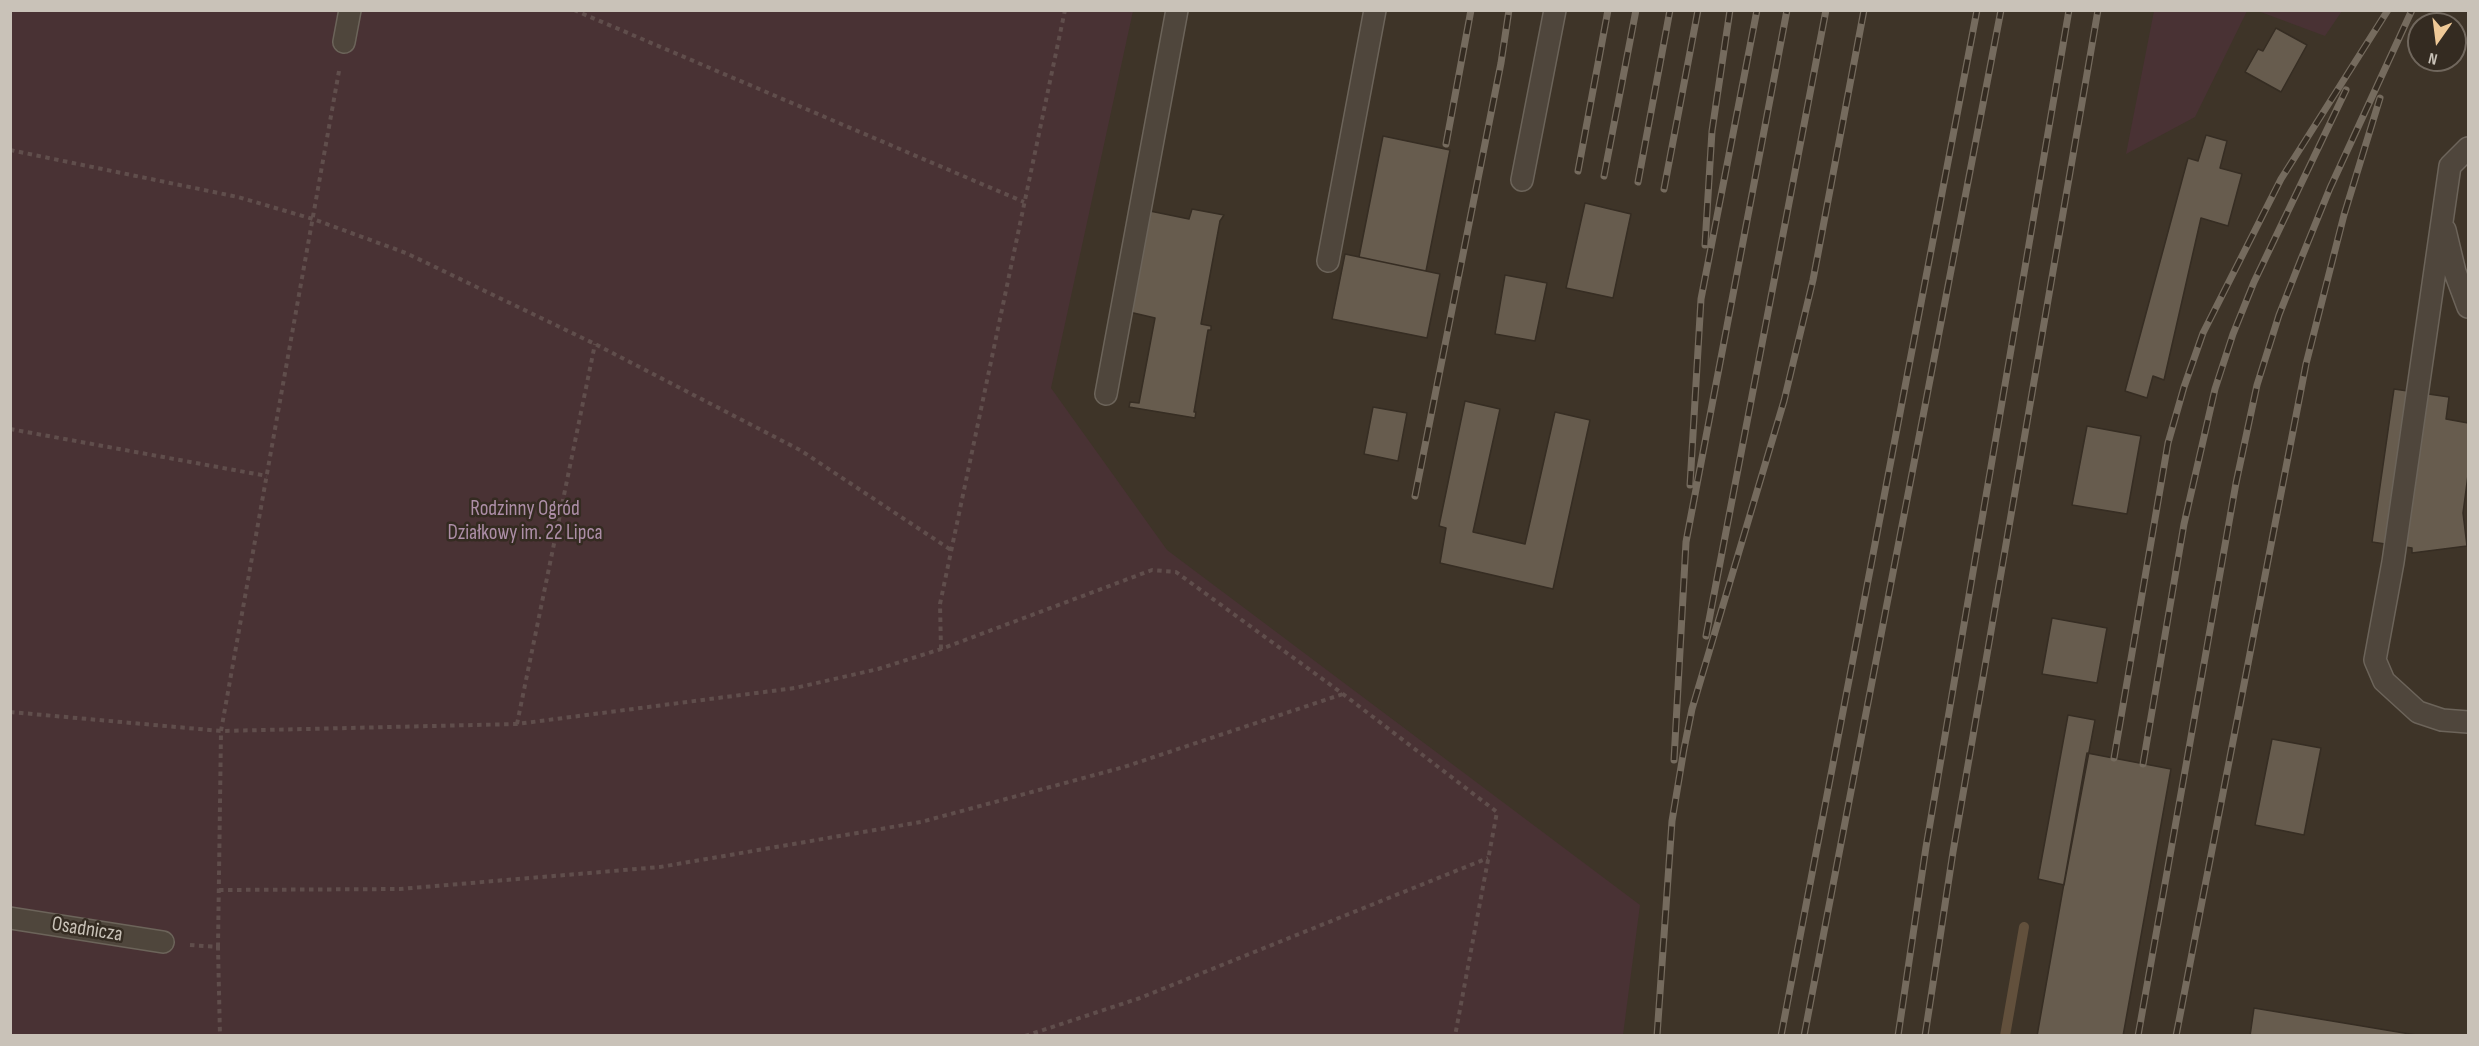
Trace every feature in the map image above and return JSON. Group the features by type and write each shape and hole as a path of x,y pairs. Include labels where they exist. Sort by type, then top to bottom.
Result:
{"lane":[{"path":"344,42 350,10"},
{"path":"1106,394 1177,10"},
{"path":"1328,261 1375,10"},
{"path":"1522,180 1555,10"},
{"path":"2469,148 2450,166 2393,562 2375,660 2384,681 2418,712 2442,720 2469,722"},
{"path":"2442,218 2455,272 2469,307"},
{"name":"Osadnicza","path":"10,918 163,942"}],"path":[{"path":"574,10 1024,202"},
{"path":"941,649 940,604 1065,10"},
{"path":"220,1035 218,947 221,731 344,42"},
{"path":"10,150 238,197 313,219 406,253 595,344 800,450 951,550"},
{"path":"517,724 595,344"},
{"path":"10,429 267,476"},
{"path":"10,712 221,731 517,724 795,688 878,669 941,649 1152,570 1176,572 1343,694 1497,812 1455,1035"},
{"path":"219,890 400,889 660,867 830,838 921,822 1124,767 1343,694"},
{"path":"1025,1035 1140,998 1489,858"},
{"path":"163,942 218,947"}],"green space":[{"path":"2342,10 2325,36 2258,11"},
{"name":"Rodzinny Ogród Działkowy im. 22 Lipca","path":"10,11 1133,11 1051,388 1167,550 1640,905 1623,1035 11,1035"},
{"path":"2154,11 2247,11 2195,117 2126,154"}],"building":[{"path":"2276,28 2307,45 2281,92 2245,72 2258,49 2263,51"},
{"path":"2206,135 2227,141 2220,168 2242,174 2228,226 2201,218 2164,380 2153,376 2147,398 2125,391 2188,158 2198,161"},
{"path":"1383,136 1450,150 1426,271 1359,257"},
{"path":"1585,203 1631,214 1613,298 1566,288"},
{"path":"1192,209 1224,215 1220,221 1201,324 1211,326 1211,330 1208,330 1194,412 1196,412 1195,418 1129,407 1130,402 1139,403 1155,318 1125,311 1145,210 1189,219"},
{"path":"1345,254 1440,274 1427,338 1332,319"},
{"path":"1505,275 1547,283 1535,341 1495,334"},
{"path":"2394,389 2449,397 2446,419 2468,423 2468,475 2463,513 2467,546 2412,553 2412,548 2372,542"},
{"path":"1465,401 1500,409 1473,532 1525,544 1555,412 1590,420 1553,589 1440,563 1446,528 1439,526"},
{"path":"1373,407 1407,413 1398,461 1364,454"},
{"path":"2087,426 2141,436 2127,514 2072,505"},
{"path":"2052,618 2107,628 2097,683 2042,674"},
{"path":"2068,715 2095,720 2064,885 2038,879"},
{"path":"2272,739 2321,748 2304,835 2255,825"},
{"path":"2087,753 2171,769 2123,1036 2037,1036"},
{"path":"2254,1008 2422,1036 2250,1036"}],"waterway":[{"path":"2005,1036 2024,927"}],"railway":[{"path":"1446,144 1471,10"},
{"path":"1415,496 1501,63 1509,10"},
{"path":"1578,171 1608,10"},
{"path":"1604,176 1636,10"},
{"path":"1638,182 1670,10"},
{"path":"1664,189 1698,10"},
{"path":"1705,245 1712,131 1730,10"},
{"path":"1690,485 1701,299 1757,10"},
{"path":"1674,760 1686,542 1787,10"},
{"path":"1706,636 1826,10"},
{"path":"1657,1036 1672,821 1692,709 1784,401 1813,280 1864,10"},
{"path":"1781,1036 1977,10"},
{"path":"1804,1036 2001,10"},
{"path":"1898,1036 1926,847 2069,10"},
{"path":"1925,1036 1953,852 2098,10"},
{"path":"2114,758 2168,443 2203,333 2281,179 2388,10"},
{"path":"2138,1036 2236,483 2257,385 2279,315 2330,188 2412,10"},
{"path":"2143,764 2184,524 2215,389 2233,334 2254,282 2346,90"},
{"path":"2176,1036 2306,364 2344,215 2380,98"}]}
